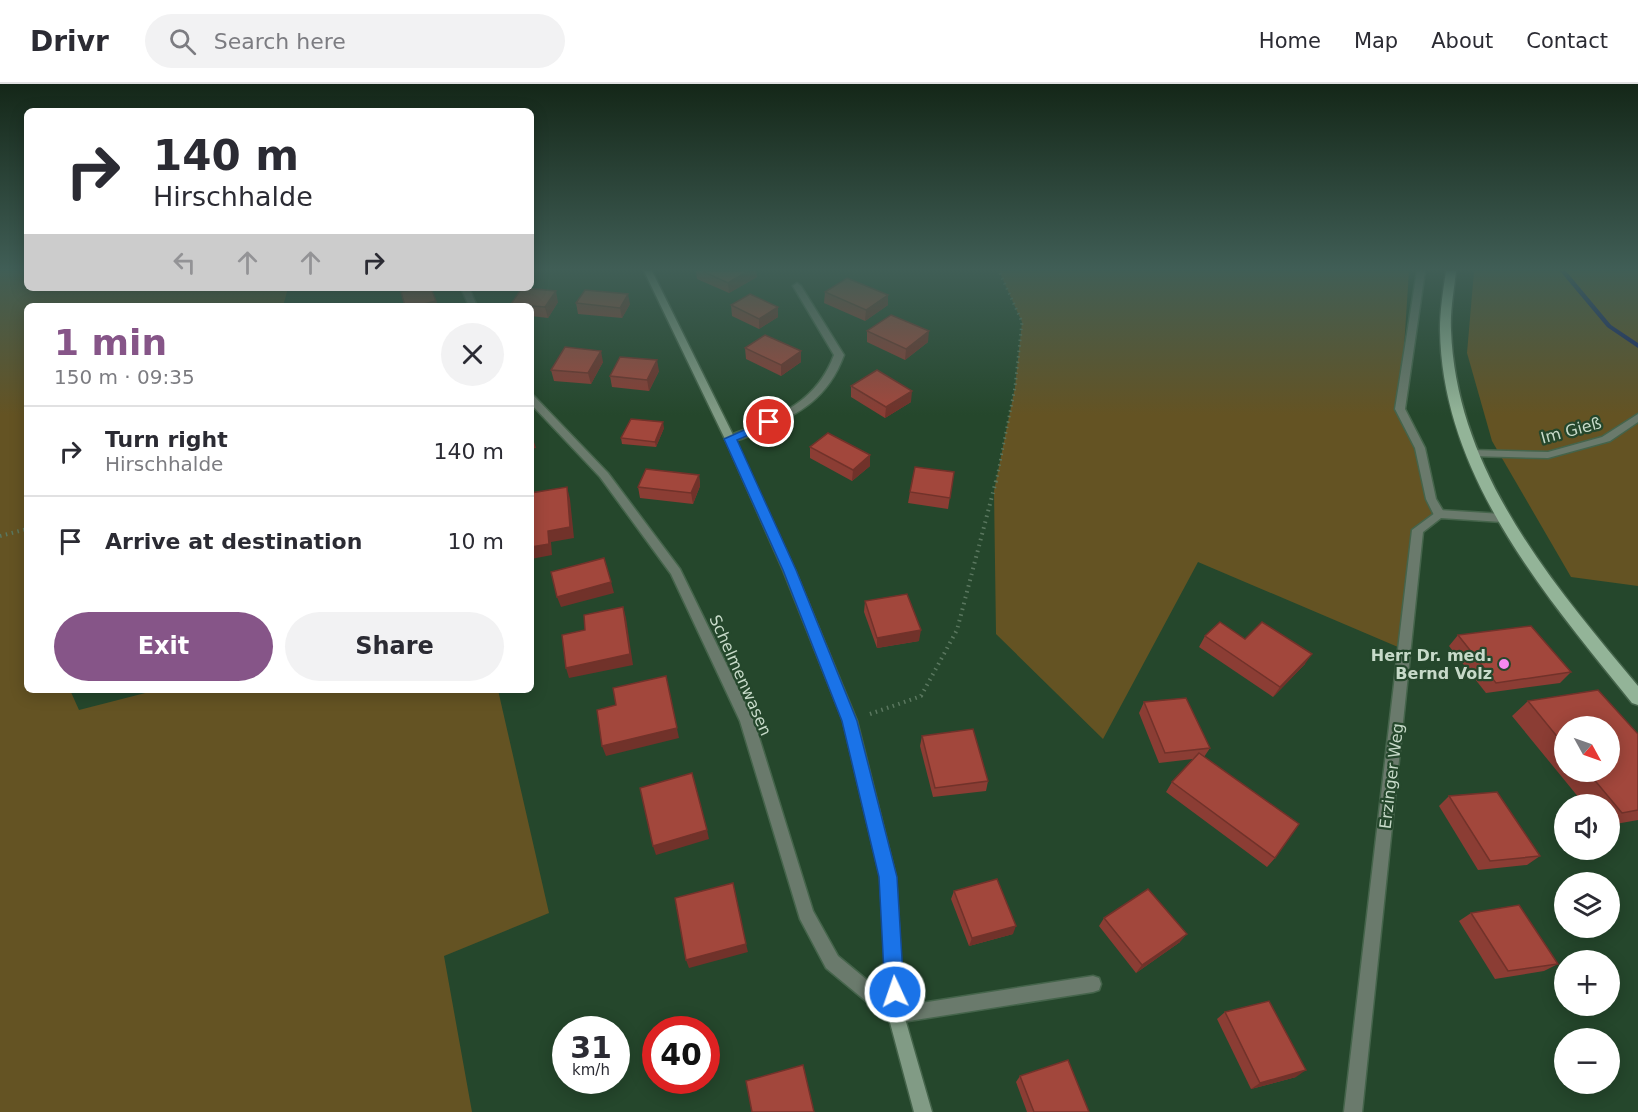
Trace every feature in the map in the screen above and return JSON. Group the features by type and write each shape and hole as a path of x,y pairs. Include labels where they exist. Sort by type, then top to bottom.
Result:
{"main road":[{"path":"1447,319 1445,337 1452,391 1481,480 1502,518 1555,597 1638,699"}],"street":[{"path":"671,319 730,439 789,570 850,721 888,877 896,1016 922,1112"},
{"path":"730,439 789,414 816,395 835,371 839,355 817,319"},
{"path":"1414,319 1400,409 1420,448 1431,499 1439,514 1502,518"},
{"name":"Schelmenwasen","path":"534,401 604,475 676,572 747,721 806,914 832,962 896,1016"},
{"name":"Im Gieß","path":"1471,453 1548,455 1606,439 1638,417"},
{"name":"Erzinger Weg","path":"1353,1112 1418,530 1439,514"},
{"path":"896,1016 1093,984"}],"path":[{"path":"850,721 921,696 957,630 994,491 1015,387 1021,319"},
{"path":"0,536 24,531"}],"shaded area":[{"path":"0,319 24,319 24,693 71,693 79,710 145,693 499,693 549,913 444,956 472,1112 0,1112"},
{"path":"1021,319 1406,319 1400,409 1420,448 1439,514 1418,530 1405,650 1198,562 1103,739 996,634 994,491 1015,387"},
{"path":"1470,319 1638,319 1638,586 1571,577 1492,441 1467,353"}],"building":[{"path":"885,319 900,319 929,331 906,349 867,331"},
{"path":"765,335 801,351 781,365 745,348"},
{"path":"565,347 601,351 588,373 551,370"},
{"path":"620,357 657,360 647,380 610,376"},
{"path":"877,370 912,391 886,407 851,386"},
{"path":"631,419 663,422 655,442 621,438"},
{"path":"828,433 870,455 853,470 810,447"},
{"path":"915,467 954,472 950,498 910,492"},
{"path":"646,469 699,475 691,493 638,487"},
{"path":"567,487 570,527 548,531 549,544 534,546 534,492"},
{"path":"604,558 611,582 557,597 551,572"},
{"path":"907,594 921,630 877,638 865,601"},
{"path":"623,607 630,654 566,668 562,635 585,630 584,615"},
{"path":"1220,622 1245,639 1262,622 1312,654 1280,687 1205,636"},
{"name":"Herr Dr. med. Bernd Volz","path":"1531,626 1571,672 1496,683 1458,635"},
{"path":"666,676 677,728 602,746 597,710 616,705 613,688"},
{"path":"1598,690 1638,734 1638,810 1622,813 1620,794 1606,794 1596,782 1620,782 1620,716 1554,716 1554,733 1528,701"},
{"path":"1186,698 1210,748 1165,753 1144,702"},
{"path":"973,729 988,781 935,788 922,736"},
{"path":"1199,753 1299,824 1275,858 1172,782"},
{"path":"692,773 707,830 653,846 640,788"},
{"path":"1497,792 1540,856 1490,861 1449,796"},
{"path":"997,879 1016,926 972,938 954,891"},
{"path":"733,883 746,944 686,960 675,898"},
{"path":"1148,889 1187,934 1142,965 1104,918"},
{"path":"1519,905 1554,958 1554,965 1508,971 1471,913"},
{"path":"1269,1001 1306,1070 1260,1083 1225,1012"},
{"path":"1068,1060 1089,1112 1034,1112 1020,1076"},
{"path":"803,1065 814,1112 752,1112 746,1081"}],"waterway":[{"path":"1603,319 1609,326 1638,346"}],"place":[{"name":"Herr Dr. med. Bernd Volz","path":"1504,664"}],"route":[{"path":"769,422 730,439 789,570 850,721 888,877 895,992"}]}
